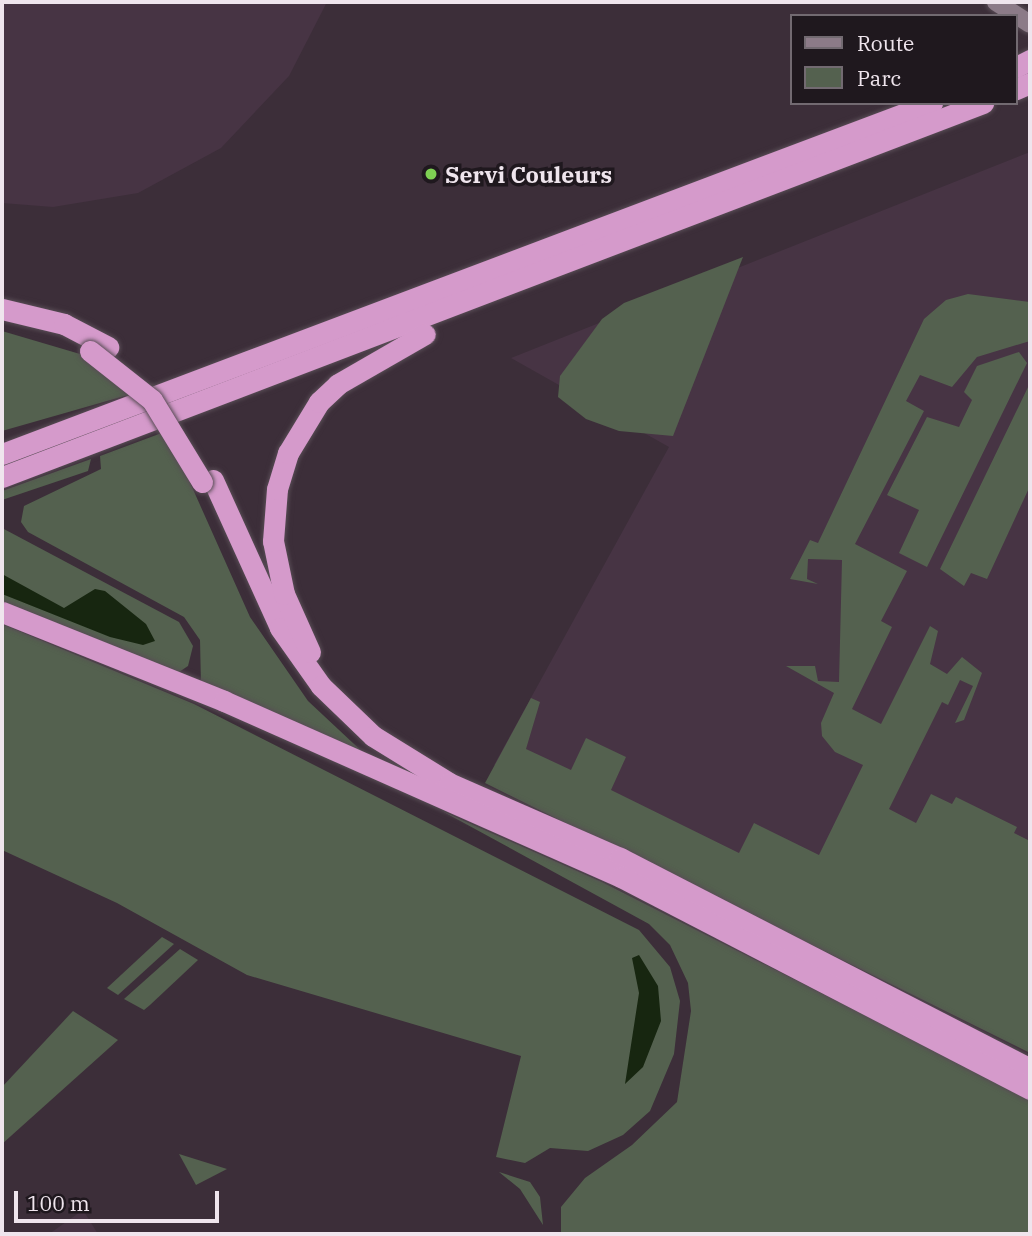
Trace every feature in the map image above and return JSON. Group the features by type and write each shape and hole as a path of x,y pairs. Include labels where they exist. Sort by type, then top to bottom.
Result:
{"highway":[{"path":"2,454 927,105"},
{"path":"2,477 506,289 979,105"},
{"path":"476,792 383,732 323,673 284,594 272,521 288,453 319,402 364,363 483,309 506,289"},
{"path":"2,309 64,324 99,349 152,400 208,481 262,595 321,686 373,736 449,783 476,792 707,901 1030,1069"},
{"path":"2,321 44,330 99,349"},
{"path":"208,481 249,594 309,687 381,755 489,817"},
{"path":"2,612 489,817 634,883 1030,1089"}],"street":[{"path":"996,2 1015,14"}],"shaded area":[{"path":"2,2 327,2 289,76 221,148 138,193 53,207 2,203"},
{"path":"1030,152 1030,1019 494,765 669,447 511,358"},
{"path":"2,574 64,608 95,589 105,591 146,624 155,641 143,645 110,637 2,594"},
{"path":"639,955 658,986 661,1021 643,1067 625,1084 639,993 632,958"},
{"path":"83,1210 98,1234 49,1234"}],"green space":[{"path":"743,257 673,436 619,431 586,419 558,397 560,376 602,319 624,303"},
{"path":"968,294 1030,302 1030,341 977,357 952,387 920,375 906,401 924,411 855,544 907,571 881,621 892,627 852,709 881,724 930,626 938,631 930,664 947,674 962,657 982,673 964,720 955,723 973,686 960,680 948,705 942,702 889,809 916,823 931,794 952,804 956,797 1017,827 1014,833 1030,841 1030,1053 485,783 531,698 540,702 526,749 571,770 586,738 626,757 611,790 739,853 754,823 819,855 863,765 835,752 822,736 821,723 834,693 786,666 815,666 818,681 839,682 842,560 808,559 807,579 818,584 790,579 810,540 818,543 924,319 946,300"},
{"path":"2,331 80,354 135,393 2,431"},
{"path":"1019,352 1027,363 927,567 899,553 919,510 887,495 927,417 959,427 972,400 964,392 977,366"},
{"path":"1030,383 1030,486 987,579 971,573 964,586 940,569"},
{"path":"167,431 250,617 308,701 369,758 201,685 200,640 184,617 28,532 21,522 24,506 101,469 100,456"},
{"path":"91,459 88,471 2,500 2,491"},
{"path":"2,528 179,622 193,646 188,666 176,674 2,605"},
{"path":"2,624 194,704 639,930 670,967 680,1001 674,1054 650,1111 623,1135 588,1151 550,1148 525,1163 496,1157 521,1056 247,975 117,903 2,850"},
{"path":"442,811 602,882 1030,1099 1030,1234 561,1234 561,1207 585,1178 632,1145 677,1102 691,1011 688,983 670,945 649,924"},
{"path":"162,937 174,944 118,995 107,988"},
{"path":"180,949 198,960 150,1005 144,1010 124,999"},
{"path":"73,1011 118,1040 2,1144 2,1087"},
{"path":"179,1154 227,1169 196,1185"},
{"path":"499,1172 530,1182 540,1197 543,1225 520,1189"}],"place":[{"name":"Servi Couleurs","path":"431,174"}]}
